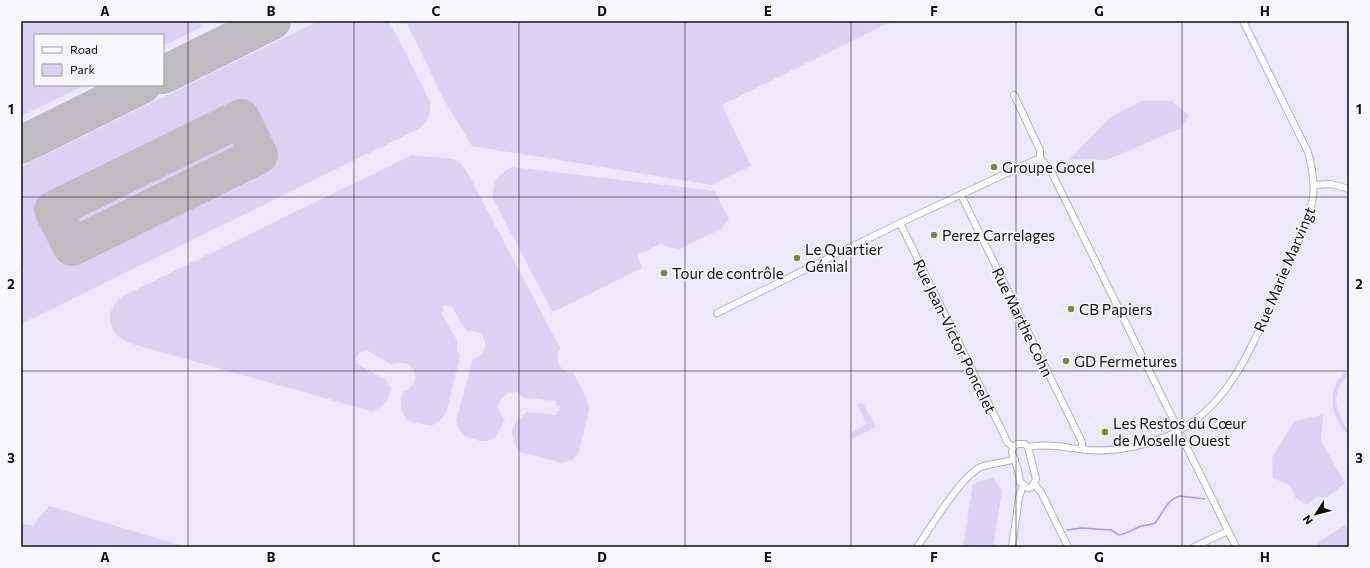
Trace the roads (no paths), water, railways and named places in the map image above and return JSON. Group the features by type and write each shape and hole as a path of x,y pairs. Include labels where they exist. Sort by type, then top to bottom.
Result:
{"street":[{"name":"Rue Marie Marvingt","path":"1179,431 1216,401 1236,376 1244,362 1304,227 1313,198 1313,170 1308,152 1243,21"},
{"path":"1014,95 1040,150 1040,158 1050,169 1236,547"},
{"path":"716,312 900,223 1040,158"},
{"path":"1314,185 1330,184 1349,189"},
{"name":"Rue Marthe Cohn","path":"961,195 1082,442 1082,449"},
{"name":"Rue Jean-Victor Poncelet","path":"900,223 1007,442 1013,448"},
{"path":"1028,447 1036,479 1032,487 1028,488 1023,486 1020,482 1018,470 1012,453 1013,448 1017,444 1025,444 1028,447 1042,445 1109,450 1131,447 1158,440 1179,431"},
{"path":"917,547 970,474 982,467 1014,459"},
{"path":"1034,484 1042,494 1068,547"},
{"path":"1012,547 1019,497 1023,486"},
{"path":"1194,547 1228,531"}],"waterway":[{"path":"1067,530 1082,528 1111,530 1119,535 1139,527 1155,523 1168,503 1180,496 1205,499"}],"place":[{"name":"Groupe Gocel","path":"994,167"},
{"name":"Perez Carrelages","path":"934,235"},
{"name":"Le Quartier Génial","path":"797,258"},
{"name":"Tour de contrôle","path":"664,273"},
{"name":"CB Papiers","path":"1071,309"},
{"name":"GD Fermetures","path":"1066,361"},
{"name":"Les Restos du Cœur de Moselle Ouest","path":"1105,432"}]}
